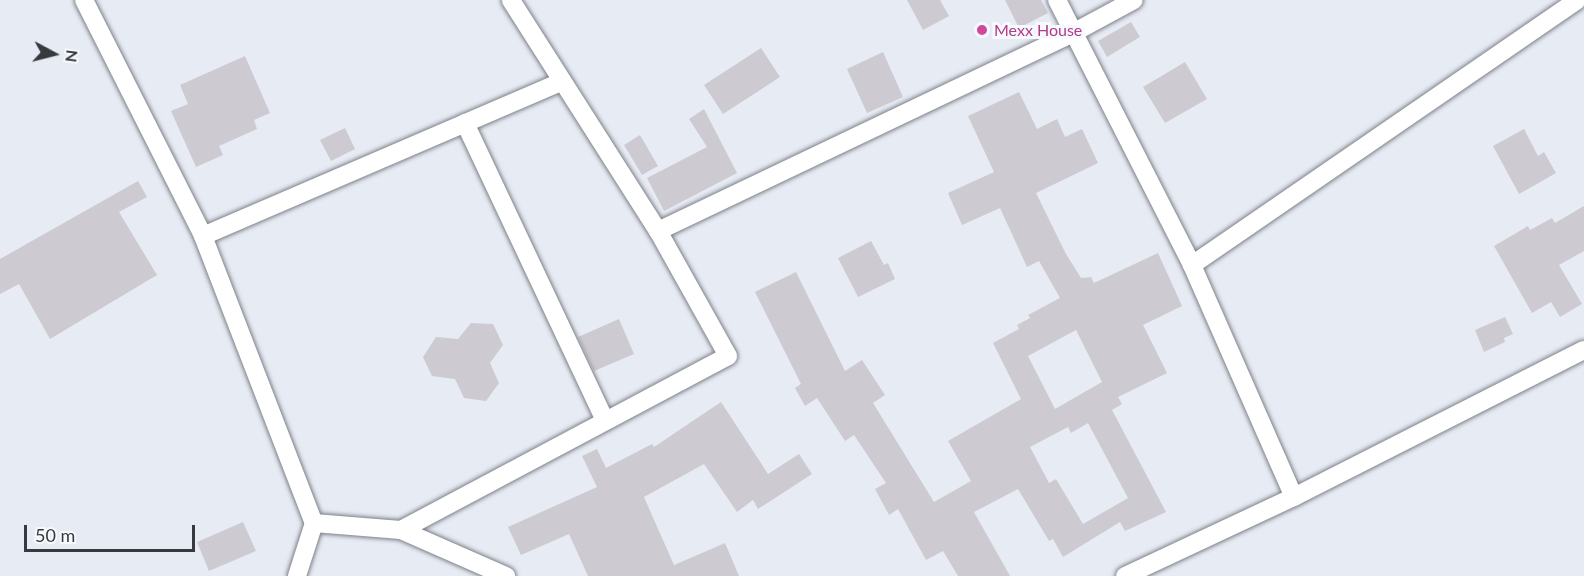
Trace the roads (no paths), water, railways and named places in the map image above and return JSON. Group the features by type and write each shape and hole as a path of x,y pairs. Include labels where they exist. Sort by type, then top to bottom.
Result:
{"street":[{"path":"84,0 203,236 314,524 297,576"},
{"path":"401,530 728,356 658,231 561,82 511,0"},
{"path":"1057,0 1192,265 1294,497"},
{"path":"658,231 1073,33 1134,0"},
{"path":"1192,265 1578,0"},
{"path":"203,236 561,82"},
{"path":"465,123 605,420"},
{"path":"1125,576 1294,497 1584,350"},
{"path":"314,524 401,530 506,576"}],"place":[{"name":"Mexx House","path":"982,30"}]}
